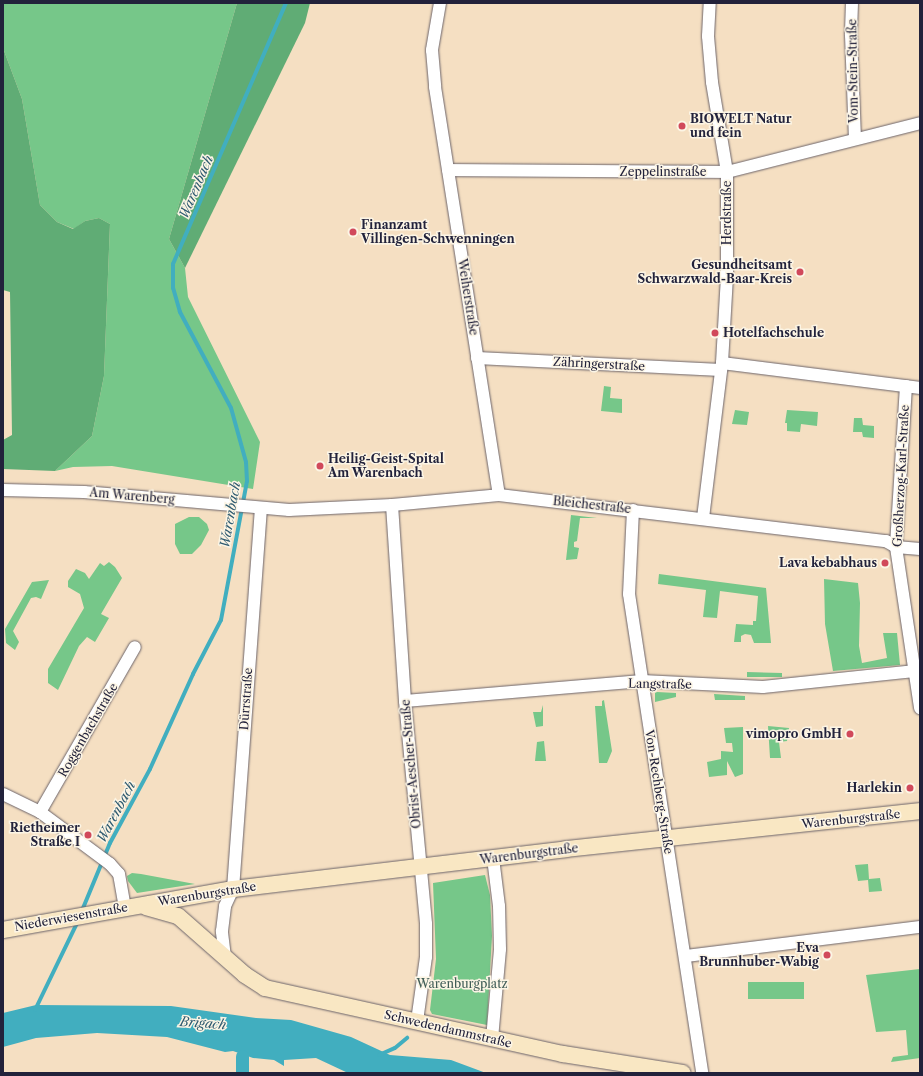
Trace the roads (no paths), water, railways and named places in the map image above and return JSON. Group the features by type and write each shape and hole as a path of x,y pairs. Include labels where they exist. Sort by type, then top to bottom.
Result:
{"street":[{"name":"Weiherstraße","path":"440,3 432,50 448,170 499,495"},
{"name":"Herdstraße","path":"703,518 721,366 727,275 727,172 712,82 708,36 710,3"},
{"name":"Vom-Stein-Straße","path":"852,3 851,50 855,138"},
{"name":"Zeppelinstraße","path":"448,170 727,172 855,138 920,123"},
{"name":"Zähringerstraße","path":"477,358 721,366 920,388"},
{"name":"Großherzog-Karl-Straße","path":"906,386 896,547 920,708"},
{"name":"Am Warenberg","path":"3,490 84,492 256,509"},
{"name":"Bleichestraße","path":"256,509 392,505 499,495 703,518 886,541 896,547 920,550"},
{"name":"Obrist-Aescher-Straße","path":"392,505 405,701 421,868 426,957 417,1021"},
{"name":"Dürrstraße","path":"233,889 256,509"},
{"name":"Von-Rechberg-Straße","path":"634,510 629,594 665,839 686,956 702,1073"},
{"name":"Roggenbachstraße","path":"40,812 135,647"},
{"name":"Langstraße","path":"405,701 642,681 763,687 914,670"},
{"path":"3,794 40,812 110,864 118,874 132,906"},
{"name":"Warenburgstraße","path":"132,906 233,889 421,868 493,858 920,811"},
{"path":"492,1039 500,949 499,906 493,858"},
{"path":"225,957 222,931 225,906 233,889"},
{"name":"Schwedendammstraße","path":"132,906 178,916 245,975 265,988 563,1054 683,1073"},
{"name":"Niederwiesenstraße","path":"3,930 132,906"},
{"path":"686,956 920,927"}],"water":[{"name":"Brigach","path":"36,1005 171,1006 256,1018 291,1020 351,1037 390,1055 451,1060 486,1073 348,1073 316,1058 284,1060 284,1066 274,1060 253,1058 233,1051 225,1052 167,1037 97,1033 36,1038 3,1047 3,1013"}],"waterway":[{"name":"Warenbach","path":"81,913 110,843 150,769 193,674 221,620 247,481 246,462 231,408 180,312 173,288 173,264 286,3"},
{"name":"Warenbach","path":"35,1010 78,921"},
{"path":"379,1055 395,1048 407,1038"},
{"path":"242,1056 242,1073"}],"place":[{"name":"BIOWELT Natur und fein","path":"682,126"},
{"name":"Finanzamt Villingen-Schwenningen","path":"353,232"},
{"name":"Gesundheitsamt Schwarzwald-Baar-Kreis","path":"800,272"},
{"name":"Hotelfachschule","path":"715,333"},
{"name":"Heilig-Geist-Spital Am Warenbach","path":"320,466"},
{"name":"Lava kebabhaus","path":"885,563"},
{"name":"vimopro GmbH","path":"850,734"},
{"name":"Harlekin","path":"910,788"},
{"name":"Rietheimer Straße I","path":"88,835"},
{"name":"Eva Brunnhuber-Wabig","path":"827,955"}],"park label":[{"name":"Warenburgplatz","path":"462,984"}]}
